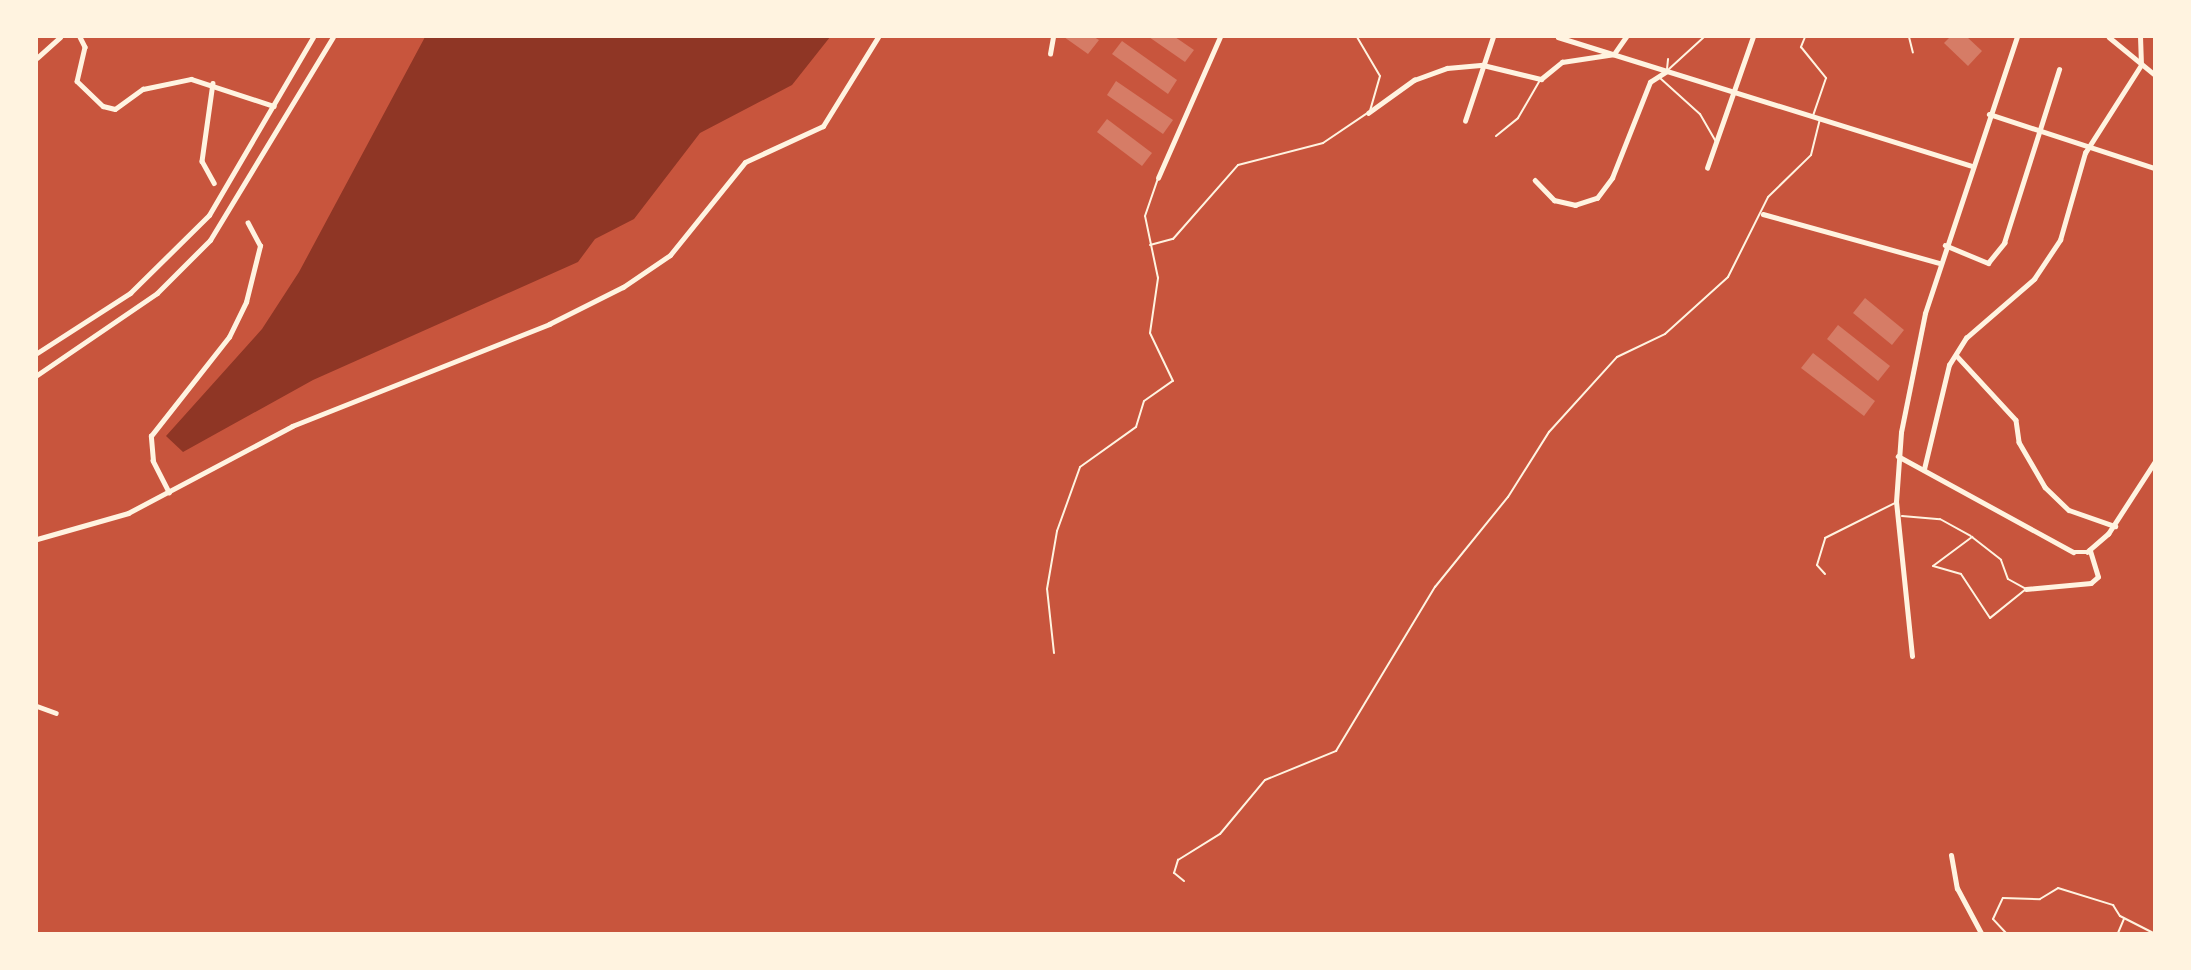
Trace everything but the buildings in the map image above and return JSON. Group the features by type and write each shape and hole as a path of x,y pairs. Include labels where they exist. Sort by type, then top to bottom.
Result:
{"street":[{"path":"37,58 60,37"},
{"path":"80,37 85,47 77,81 103,106 115,109 164,82 213,83 274,106"},
{"path":"37,354 130,293 187,241 229,186 313,37"},
{"path":"37,375 158,293 210,240 333,37"},
{"path":"37,539 128,513 292,426 549,324 623,287 670,255 745,162 823,126 878,37"},
{"path":"1050,54 1053,37"},
{"path":"1158,178 1220,37"},
{"path":"1465,121 1493,37"},
{"path":"1558,37 1971,166"},
{"path":"1368,113 1414,79 1483,65 1541,79 1562,62 1614,54 1626,37"},
{"path":"1707,169 1753,37"},
{"path":"1912,656 1901,590 1902,516 1896,502 1898,456 1945,245 2017,37"},
{"path":"2109,37 2154,74"},
{"path":"1924,469 1956,355 2034,279 2060,240 2089,146 2141,65 2140,37"},
{"path":"1535,180 1554,200 1575,205 1597,198 1612,178 1650,82 1667,70"},
{"path":"1945,245 1988,263 2004,243 2059,70"},
{"path":"213,83 202,161 214,183"},
{"path":"1989,114 2154,168"},
{"path":"1763,214 1940,263"},
{"path":"169,493 153,461 151,436 229,337 246,302 260,246 248,223"},
{"path":"1956,355 2016,420 2023,452 2045,487 2069,510 2115,526"},
{"path":"1898,456 2056,545 2090,550"},
{"path":"2090,550 2115,526 2151,473 2154,463"},
{"path":"2026,589 2091,583 2098,577 2090,550"},
{"path":"37,706 56,713"},
{"path":"1951,855 1957,888 1981,933"}],"lane":[{"path":"1150,245 1173,239 1238,165 1322,143 1368,113 1380,94 1380,76 1357,37"},
{"path":"1667,70 1704,37"},
{"path":"1805,37 1801,47 1826,78 1813,116"},
{"path":"1909,37 1913,53"},
{"path":"1667,70 1668,59"},
{"path":"1658,76 1700,114 1716,143"},
{"path":"1496,136 1518,118 1541,79"},
{"path":"1184,881 1174,873 1178,860 1220,834 1265,780 1336,751 1435,587 1549,432 1617,357 1665,334 1728,276 1749,225 1763,214 1768,197 1811,155 1821,118"},
{"path":"1054,653 1047,589 1060,520 1080,467 1136,428 1144,401 1173,381 1150,333 1157,278 1145,216 1158,178"},
{"path":"1825,574 1817,565 1825,538 1896,502"},
{"path":"1902,516 1940,519 1972,537 2001,560 2008,579 2026,589 1990,618 1961,574 1933,566 1972,537"},
{"path":"2006,933 1993,919 2003,898 2040,899 2058,888 2113,905 2124,918 2154,933"},
{"path":"2118,933 2124,918"}],"shaded area":[{"path":"425,37 830,37 792,85 700,133 634,219 595,239 578,262 313,380 183,452 166,436 262,329 299,272"}]}
